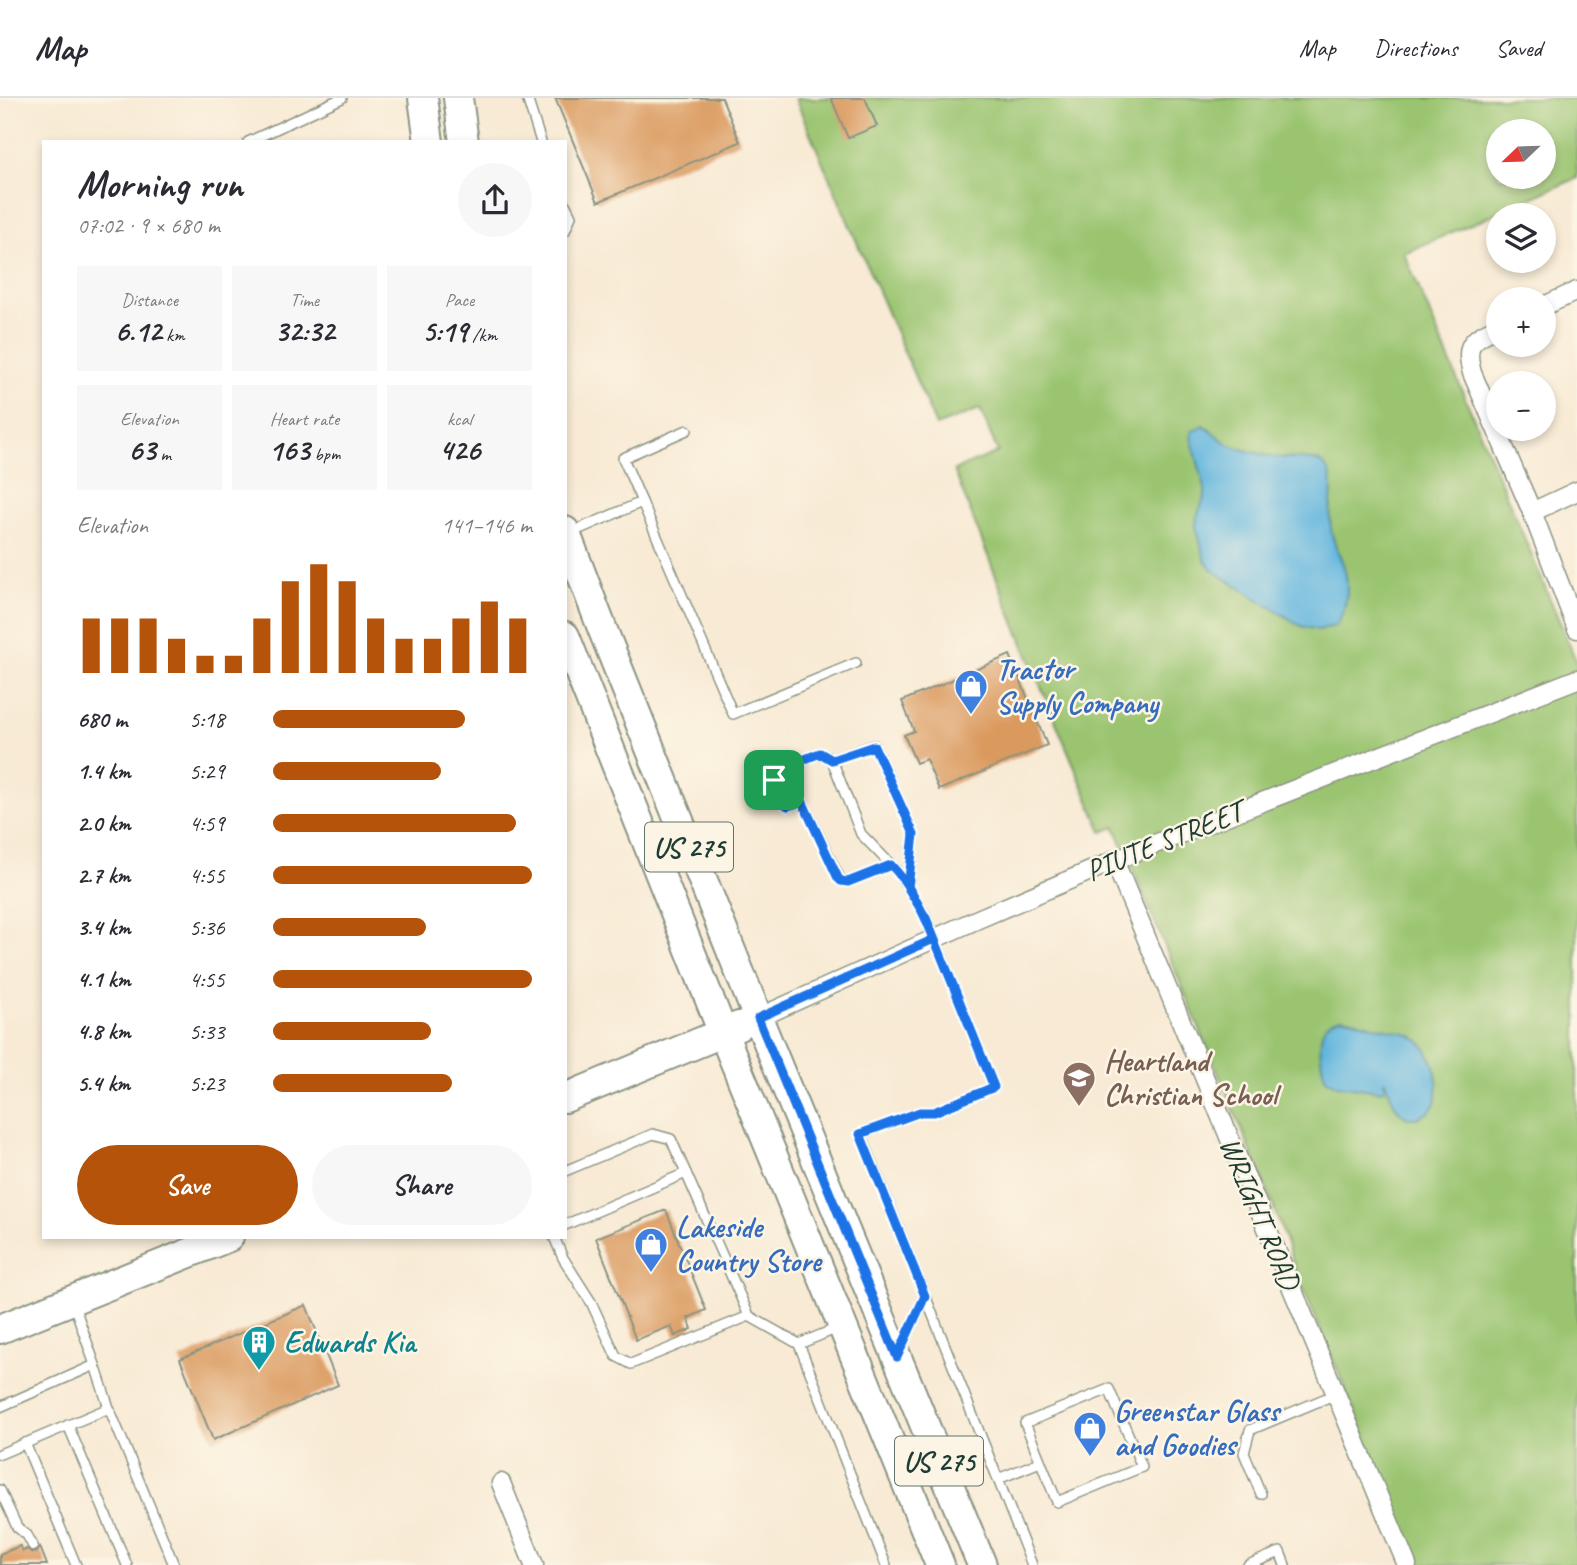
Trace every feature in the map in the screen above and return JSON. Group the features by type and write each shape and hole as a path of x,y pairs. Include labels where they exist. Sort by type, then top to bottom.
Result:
{"main road":[{"path":"423,98 429,140"},
{"path":"458,98 464,140"},
{"name":"US 275","path":"567,537 758,1018 982,1565"},
{"name":"US 275","path":"567,641 940,1565"},
{"path":"567,1097 758,1018"},
{"path":"0,1329 224,1239"}],"street":[{"path":"1556,301 1577,291"},
{"path":"1486,333 1471,344 1468,357 1472,373 1532,512 1577,629"},
{"path":"1532,512 1577,491"},
{"name":"PIUTE STREET","path":"758,1018 1114,860 1577,679"},
{"name":"WRIGHT ROAD","path":"1114,860 1407,1565"},
{"path":"501,1483 534,1565"}],"lane":[{"path":"252,140 342,98"},
{"path":"527,98 540,140"},
{"path":"567,208 571,216 567,226"},
{"path":"687,430 623,458 733,714 856,663"},
{"path":"567,534 642,502"},
{"path":"832,760 874,746 914,834 908,888"},
{"path":"891,865 848,882 841,881 802,801 788,806 779,801 774,790 774,780 783,768 820,753 832,760 861,834 891,865 926,918 994,1087 934,1112 920,1112 860,1134 1032,1565"},
{"path":"567,1170 653,1134 671,1139 749,1316 799,1344 886,1565"},
{"path":"567,1224 686,1173"},
{"path":"555,1239 563,1258 592,1302 615,1356 631,1364 749,1316"},
{"path":"897,1357 925,1296"},
{"path":"72,1301 109,1408 174,1565"},
{"path":"799,1344 843,1326"},
{"path":"0,1406 95,1365"},
{"path":"1109,1389 1142,1467 1057,1502 1040,1462 1025,1423 1109,1389"},
{"path":"1261,1494 1244,1453 1250,1430 1336,1394"},
{"path":"0,1454 109,1408"},
{"path":"68,1425 127,1565"},
{"path":"25,1443 76,1565"},
{"path":"998,1479 1040,1462"},
{"path":"0,1490 16,1527 27,1535 33,1546"},
{"path":"1248,1565 1280,1552 1285,1565"}],"green space":[{"path":"795,98 1577,98 1577,178 1556,187 1556,119 1486,119 1486,189 1552,189 1519,203 1486,203 1486,217 1404,253 1577,663 1577,1565 1419,1565 1300,1281 1268,1192 1115,827 1102,832 954,470 998,452 980,409 936,426"}],"water":[{"path":"1203,425 1228,444 1272,457 1314,460 1327,469 1332,487 1332,533 1345,571 1347,588 1343,612 1335,626 1318,630 1301,626 1212,570 1205,560 1196,527 1205,488 1191,437 1192,431"},
{"path":"1340,1018 1404,1033 1418,1040 1430,1056 1437,1079 1435,1101 1430,1110 1419,1117 1406,1117 1395,1106 1384,1080 1384,1089 1380,1091 1337,1085 1326,1079 1321,1060 1321,1038 1326,1025"}],"building":[{"path":"555,98 722,98 740,142 598,202"},
{"path":"831,98 865,98 877,126 848,138"},
{"name":"Tractor Supply Company","path":"1010,655 1047,745 939,790 926,759 916,763 904,735 914,731 902,701"},
{"name":"Lakeside Country Store","path":"666,1210 706,1310 688,1318 692,1329 675,1336 671,1326 636,1340 596,1238"},
{"name":"Edwards Kia","path":"306,1305 338,1385 213,1440 180,1359"},
{"path":"20,1546 23,1551 27,1549 32,1553 37,1552 40,1547 47,1565 0,1565 0,1554"}],"place":[{"name":"Tractor Supply Company","path":"971,716"},
{"name":"Heartland Christian School","path":"1079,1108"},
{"name":"Lakeside Country Store","path":"651,1274"},
{"name":"Edwards Kia","path":"259,1372"},
{"name":"Greenstar Glass and Goodies","path":"1090,1458"}],"route":[{"path":"774,780 774,790 779,801 788,806 802,801 841,881 848,882 891,865 899,873 908,888 926,918 934,939 758,1018 897,1357 925,1296 860,1134 920,1112 934,1112 994,1087 926,918 908,888 914,834 874,746 832,760 820,753 783,768 774,780"}]}
